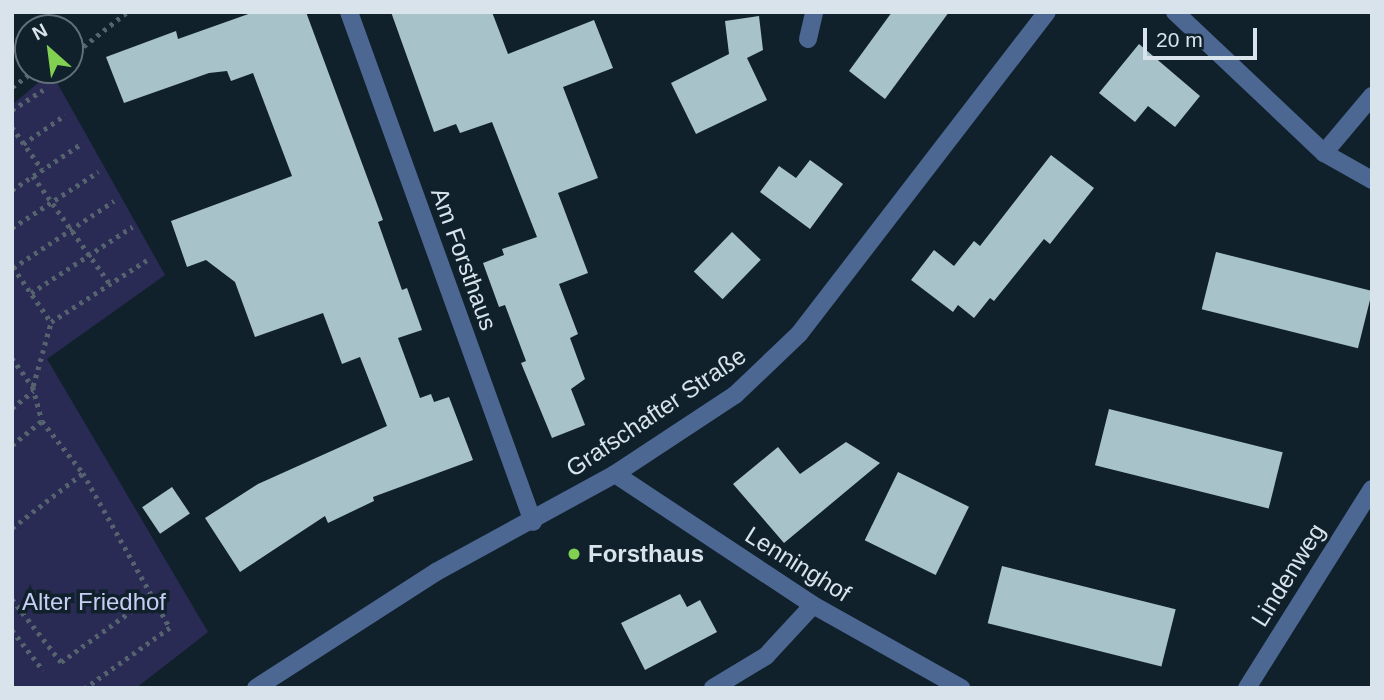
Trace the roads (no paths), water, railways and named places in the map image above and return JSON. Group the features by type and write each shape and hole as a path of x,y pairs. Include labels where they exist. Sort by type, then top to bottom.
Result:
{"street":[{"name":"Am Forsthaus","path":"349,12 533,522"},
{"path":"808,39 814,12"},
{"name":"Grafschafter Straße","path":"256,688 436,572 533,522 615,474 735,395 799,334 1047,12"},
{"path":"1175,12 1324,153 1372,180"},
{"path":"1324,153 1372,96"},
{"name":"Lenninghof","path":"615,474 813,604 961,688"},
{"name":"Lindenweg","path":"1247,688 1372,489"},
{"path":"718,687 766,656 813,604"}],"place":[{"name":"Forsthaus","path":"574,554"}],"park label":[{"name":"Alter Friedhof","path":"94,602"}]}
